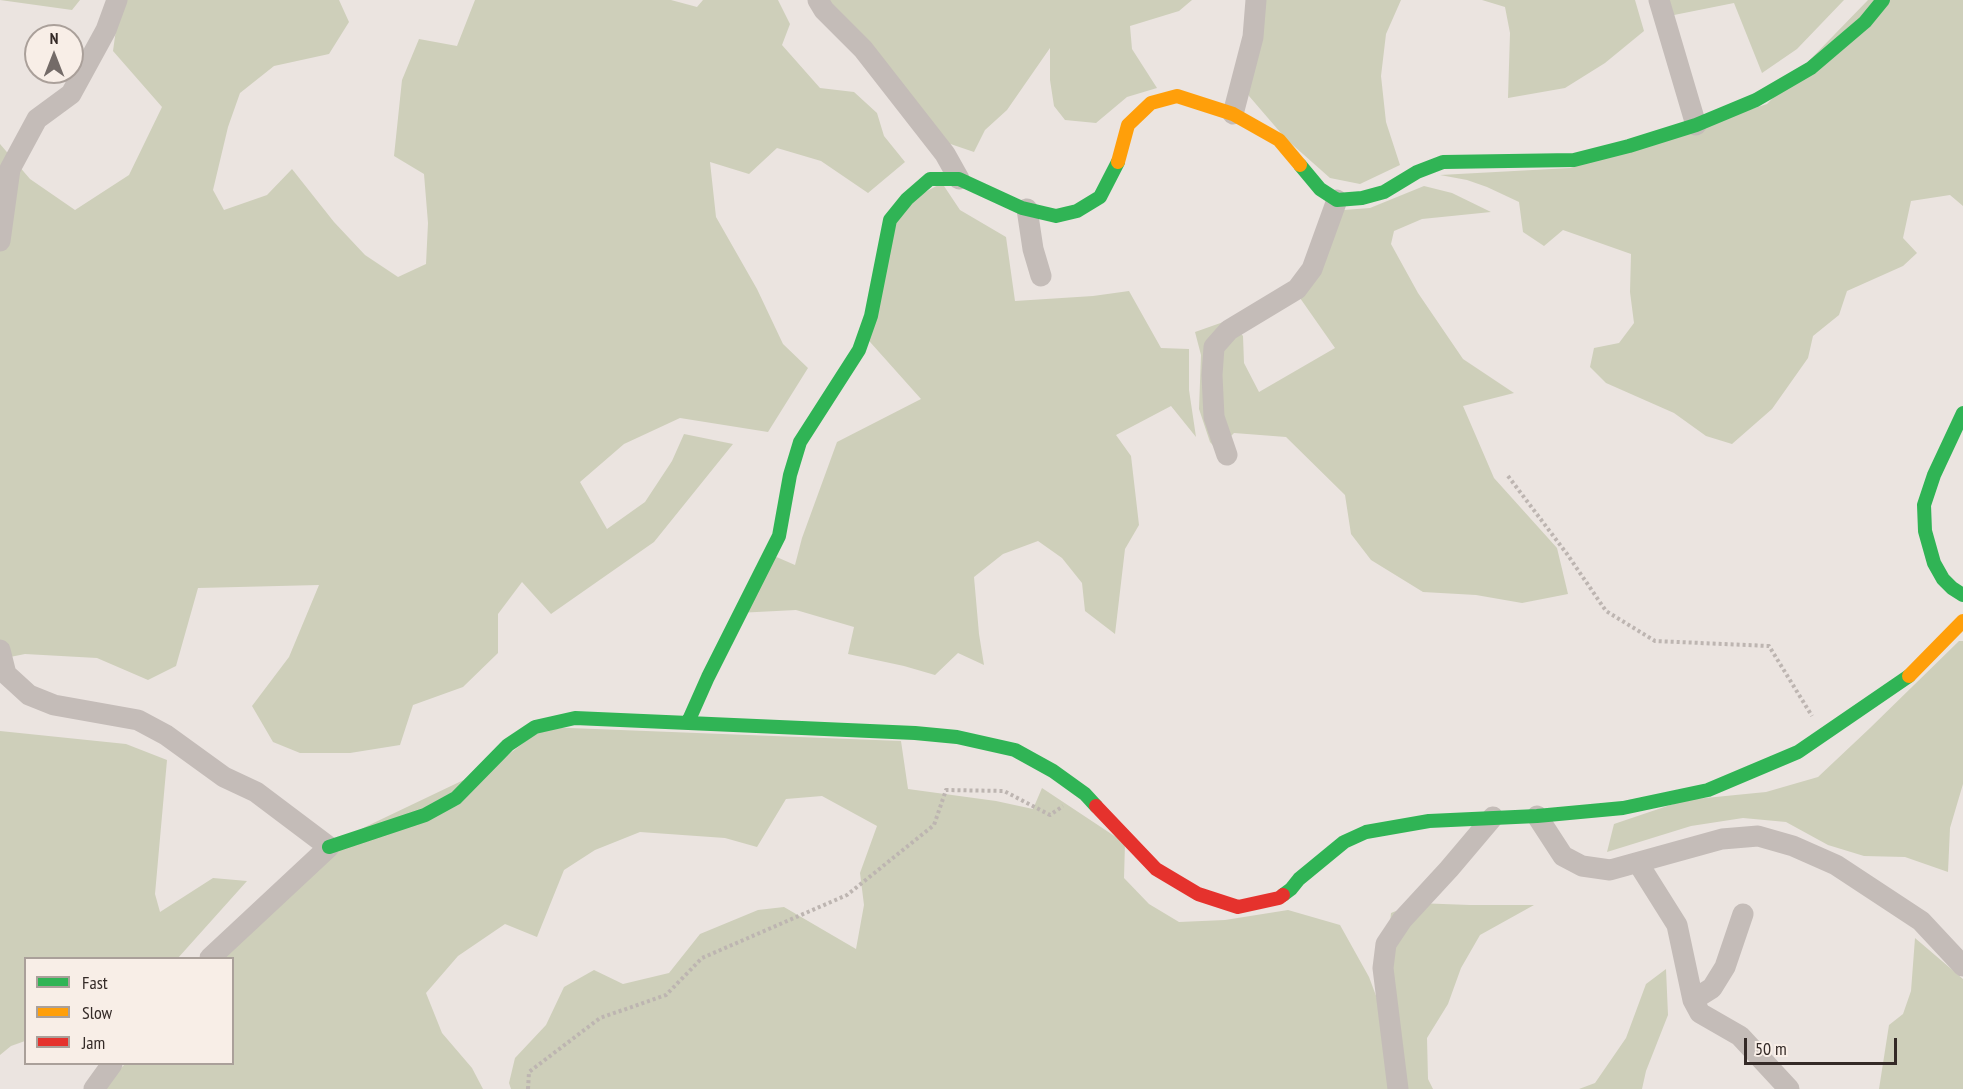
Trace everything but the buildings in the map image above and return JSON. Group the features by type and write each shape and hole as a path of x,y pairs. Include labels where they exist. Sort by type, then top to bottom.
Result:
{"street":[{"path":"0,241 10,169 37,119 71,94 106,30 117,0"},
{"path":"818,0 824,10 863,49 945,154 959,179"},
{"path":"1233,114 1253,37 1256,0"},
{"path":"1659,0 1696,124"},
{"path":"688,722 708,677 779,536 789,475 800,442 859,350 871,316 890,220 907,199 930,179 959,179 1027,209 1056,216 1077,211 1100,197 1117,166 1128,125 1151,103 1177,96 1233,114 1279,140 1320,189 1337,200 1362,198 1384,192 1417,172 1443,162 1574,160 1629,146 1696,124 1756,100 1811,68 1864,22 1883,0"},
{"path":"1227,455 1214,417 1212,375 1214,347 1229,330 1297,289 1312,269 1337,200"},
{"path":"1027,209 1041,276"},
{"path":"1963,413 1934,475 1924,505 1925,531 1934,563 1943,579 1963,595"},
{"path":"211,957 329,847 425,814 456,798 508,745 535,727 575,718 915,733 957,737 1015,750 1053,771 1085,794 1156,869 1198,894 1238,907 1280,898 1344,842 1366,832 1429,821 1537,816 1623,808 1708,790 1798,752 1824,735 1905,680 1963,621"},
{"path":"0,650 6,674 29,695 54,705 138,720 166,735 224,777 256,792 329,847"},
{"path":"1537,816 1563,856 1582,866 1610,870 1722,839 1758,836 1792,846 1836,865 1921,921 1963,966"},
{"path":"1398,1089 1383,968 1386,944 1402,920 1493,817"},
{"path":"1638,863 1677,925 1693,1000 1700,1012 1740,1036 1789,1089"},
{"path":"1693,1000 1712,988 1725,968 1743,914"},
{"path":"94,1089 111,1065"}],"path":[{"path":"1508,476 1567,554 1606,611 1655,641 1769,646 1824,735"},
{"path":"528,1089 529,1072 600,1018 666,995 702,958 847,895 934,825 946,790 1004,791 1050,814 1085,794"}],"green space":[{"path":"0,0 80,0 72,10"},
{"path":"120,0 339,0 349,22 329,54 274,66 240,93 228,127 213,190 224,210 267,195 292,169 334,222 365,255 398,277 426,264 428,223 424,174 394,156 402,80 419,39 457,46 475,0 671,0 697,7 703,0 778,0 790,24 782,45 820,88 854,92 877,113 884,136 905,162 868,193 821,161 777,148 749,174 710,162 716,217 757,289 783,344 808,368 768,432 680,418 624,444 580,482 607,529 645,502 672,461 684,434 733,444 654,542 551,614 522,582 498,614 498,653 463,687 413,705 400,745 350,753 300,753 273,742 252,706 289,657 319,585 198,588 176,666 148,680 97,658 25,654 0,659 0,144 30,179 75,210 129,175 162,107 113,51"},
{"path":"808,0 1192,0 1179,11 1130,26 1132,49 1157,88 1127,97 1096,123 1065,120 1054,106 1050,80 1050,48 1007,110 985,130 974,152 927,136"},
{"path":"1250,0 1401,0 1386,34 1381,76 1386,122 1400,165 1360,184 1330,178 1286,139 1249,96 1246,76"},
{"path":"1482,0 1635,0 1644,31 1605,63 1565,88 1508,98 1510,33 1505,7"},
{"path":"1664,0 1844,0 1797,49 1762,73 1734,3 1669,16"},
{"path":"1868,0 1963,0 1963,206 1950,195 1911,201 1903,238 1917,253 1903,266 1847,291 1839,315 1813,336 1808,358 1772,409 1732,444 1706,436 1674,413 1606,383 1590,367 1594,348 1619,343 1634,323 1630,292 1631,254 1563,230 1544,246 1523,232 1519,202 1467,180 1440,175 1570,168 1767,104"},
{"path":"942,183 960,210 1006,237 1015,301 1093,296 1129,291 1161,348 1189,349 1189,390 1196,437 1171,406 1116,435 1131,456 1139,525 1125,549 1115,634 1085,611 1082,583 1062,558 1038,541 1003,554 974,577 984,665 958,653 935,675 848,654 854,627 796,610 737,613 765,552 795,565 802,538 837,442 921,399 862,333 888,212"},
{"path":"1424,186 1452,193 1491,212 1422,219 1394,231 1391,244 1418,293 1463,359 1514,393 1463,406 1494,478 1557,548 1568,594 1522,603 1476,595 1423,592 1371,560 1351,534 1345,495 1286,437 1234,433 1217,450 1210,442 1199,409 1201,355 1195,332 1229,320 1243,336 1244,363 1259,392 1335,348 1293,288 1344,210 1370,208"},
{"path":"1959,641 1963,641 1963,784 1950,828 1948,872 1905,857 1864,856 1828,845 1786,822 1743,818 1691,826 1607,852 1614,824 1685,800 1766,792 1818,777"},
{"path":"544,727 901,741 908,789 996,801 1033,809 1042,788 1125,843 1124,878 1149,904 1179,922 1225,920 1288,910 1340,925 1369,977 1381,1009 1391,913 1416,903 1534,905 1480,935 1461,968 1448,1004 1427,1038 1428,1079 1433,1089 511,1089 509,1083 515,1058 546,1025 564,987 594,970 623,984 669,973 700,934 758,910 784,907 856,949 864,905 860,873 877,826 822,796 786,799 757,847 725,838 640,832 595,850 564,870 537,937 505,924 458,956 426,993 442,1033 472,1068 483,1089 101,1089 124,1065 234,1065 234,957 224,957 363,828 495,765"},
{"path":"0,731 126,744 167,760 155,894 160,912 213,878 247,881 179,957 24,957 24,1041 11,1046 0,1055"},
{"path":"1915,938 1963,979 1963,1089 1879,1089 1889,1025 1903,1014 1911,991"},
{"path":"1666,969 1668,1015 1646,1071 1642,1089 1579,1089 1595,1083 1626,1038 1646,984"}],"traffic: fast":[{"path":"1300,165 1320,189 1337,200 1362,198 1384,192 1417,172 1443,162 1574,160 1629,146 1696,125 1756,100 1811,68 1865,22 1883,0"},
{"path":"688,722 708,677 779,536 790,475 800,442 859,350 871,316 890,220 907,199 930,179 959,179 1022,208 1056,216 1077,211 1100,197 1118,162"},
{"path":"1963,413 1934,475 1924,505 1925,531 1934,563 1943,579 1963,595"},
{"path":"1283,895 1344,842 1366,832 1429,821 1537,816 1623,808 1708,790 1798,752 1909,676"},
{"path":"329,847 425,815 456,798 508,745 535,727 575,718 915,733 957,737 1015,750 1053,771 1085,794 1096,806"}],"traffic: slow":[{"path":"1118,162 1128,125 1151,103 1177,96 1233,114 1279,140 1300,165"},
{"path":"1909,676 1963,621"}],"traffic: jam":[{"path":"1096,806 1156,869 1198,894 1238,907 1279,898 1283,895"}]}
